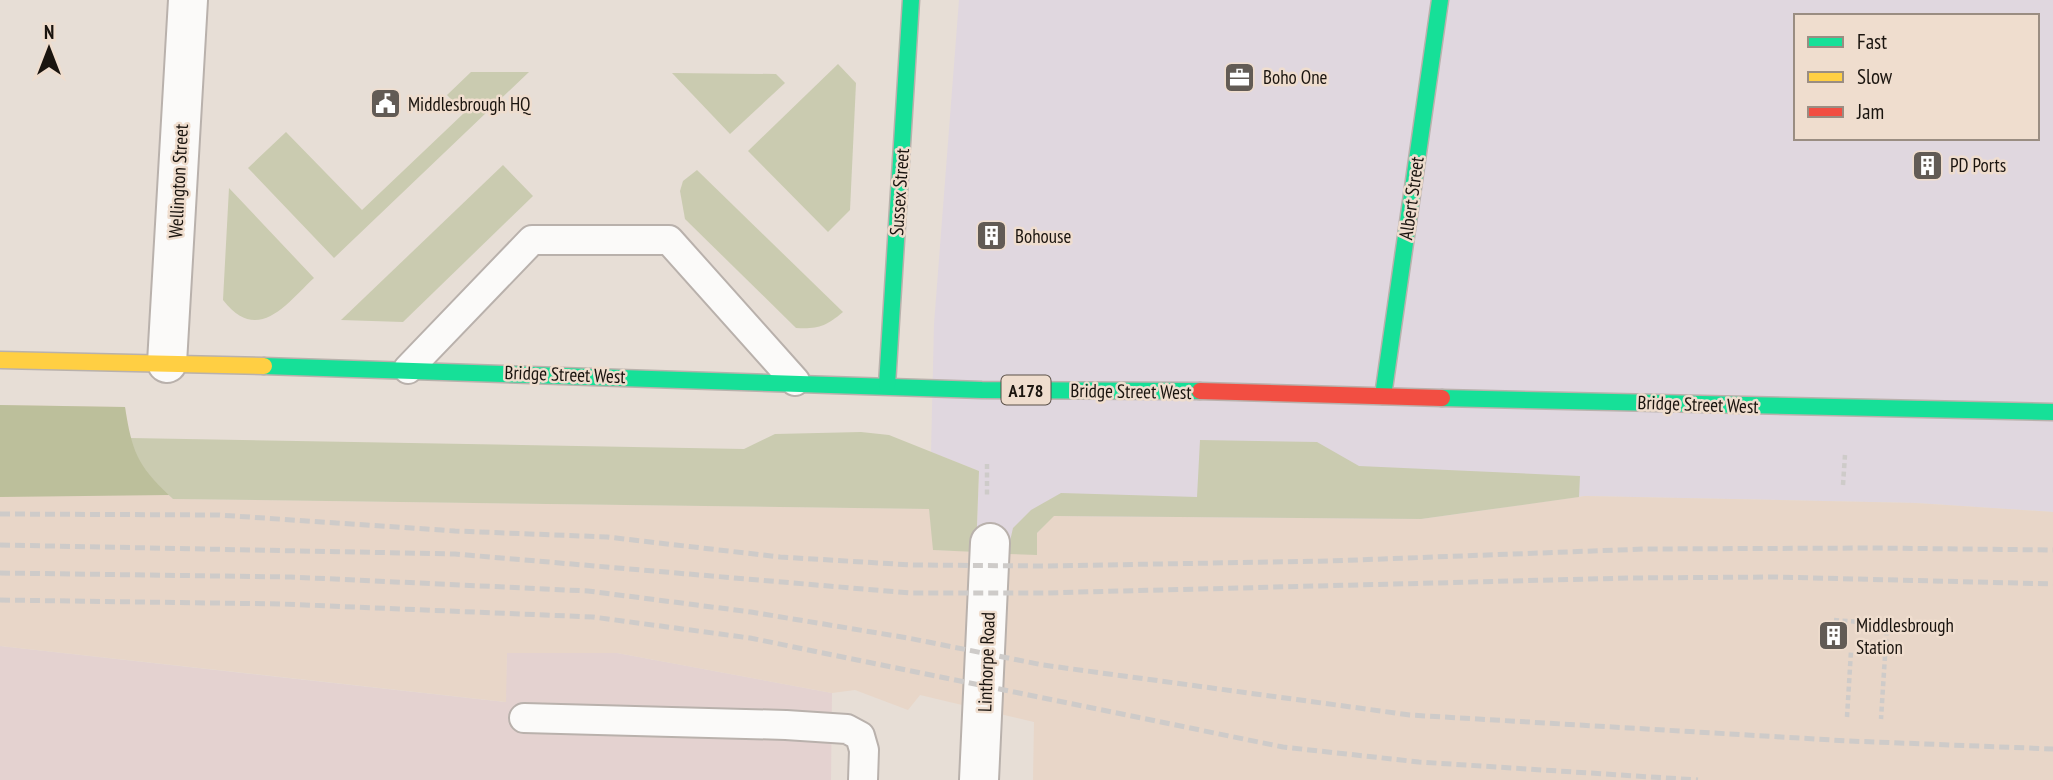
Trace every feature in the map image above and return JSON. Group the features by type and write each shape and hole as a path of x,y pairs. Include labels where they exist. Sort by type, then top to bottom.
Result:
{"main road":[{"name":"Sussex Street","path":"887,385 911,0"},
{"name":"Albert Street","path":"1383,396 1440,0"},
{"name":"Bridge Street West","path":"0,360 408,369 795,381 982,390 1383,396 2053,412"}],"street":[{"name":"Wellington Street","path":"167,363 188,0"},
{"name":"Linthorpe Road","path":"979,780 990,543"}],"lane":[{"path":"408,369 532,240 669,240 795,381"},
{"path":"524,718 847,729 860,736 864,750 863,780"}],"path":[{"path":"987,464 987,503"},
{"path":"1834,620 1887,624 1881,719"},
{"path":"1847,718 1851,651"}],"shaded area":[{"path":"959,0 2053,0 2053,512 1916,503 1585,496 1421,519 1037,555 976,552 979,471 931,452 934,324"},
{"path":"0,405 125,407 131,445 147,474 173,499 929,509 934,550 1037,554 1037,533 1053,516 1421,519 1585,496 1916,503 2053,512 2053,780 1033,780 1034,722 920,695 908,710 855,690 832,693 617,653 507,653 506,702 0,646"},
{"path":"0,646 505,702 507,653 617,653 832,693 831,780 0,780"}],"green space":[{"path":"838,64 856,83 850,210 828,232 748,151"},
{"path":"471,72 529,72 334,258 248,168 286,132 362,210 464,113 447,95"},
{"path":"672,73 776,74 785,83 730,134"},
{"path":"503,165 533,196 403,322 341,320"},
{"path":"697,170 843,312 821,326 796,328 685,219 680,191 683,181"},
{"path":"229,188 314,278 282,308 260,320 248,319 236,313 223,300"},
{"path":"0,405 125,407 130,435 143,466 169,495 0,497"},
{"path":"861,432 889,435 979,471 976,552 933,550 929,509 173,499 141,464 130,438 744,449 775,434"},
{"path":"1200,440 1317,442 1359,466 1580,476 1579,497 1421,519 1054,516 1037,533 1037,555 1007,554 1013,528 1031,510 1061,493 1197,497"}],"railway":[{"path":"0,514 219,515 455,531 607,537 780,557 912,565 1045,566 1329,561 1645,549 2053,550"},
{"path":"0,545 455,554 910,593 1044,593 1629,578 1774,577 2053,584"},
{"path":"0,573 291,577 588,591 751,612 908,638 1043,665 1410,715 1849,741 2053,749"},
{"path":"0,600 282,604 593,617 750,638 1283,747 1419,762 1698,780"}],"traffic: fast":[{"path":"887,385 911,0"},
{"path":"1383,396 1440,0"},
{"path":"264,366 982,390 1200,391"},
{"path":"1442,398 2053,412"}],"traffic: slow":[{"path":"0,360 264,366"}],"traffic: jam":[{"path":"1200,391 1442,398"}],"place":[{"name":"Boho One","path":"1240,77"},
{"name":"Middlesbrough HQ","path":"385,104"},
{"name":"PD Ports","path":"1927,165"},
{"name":"Bohouse","path":"992,236"},
{"name":"Middlesbrough Station","path":"1833,636"}]}
